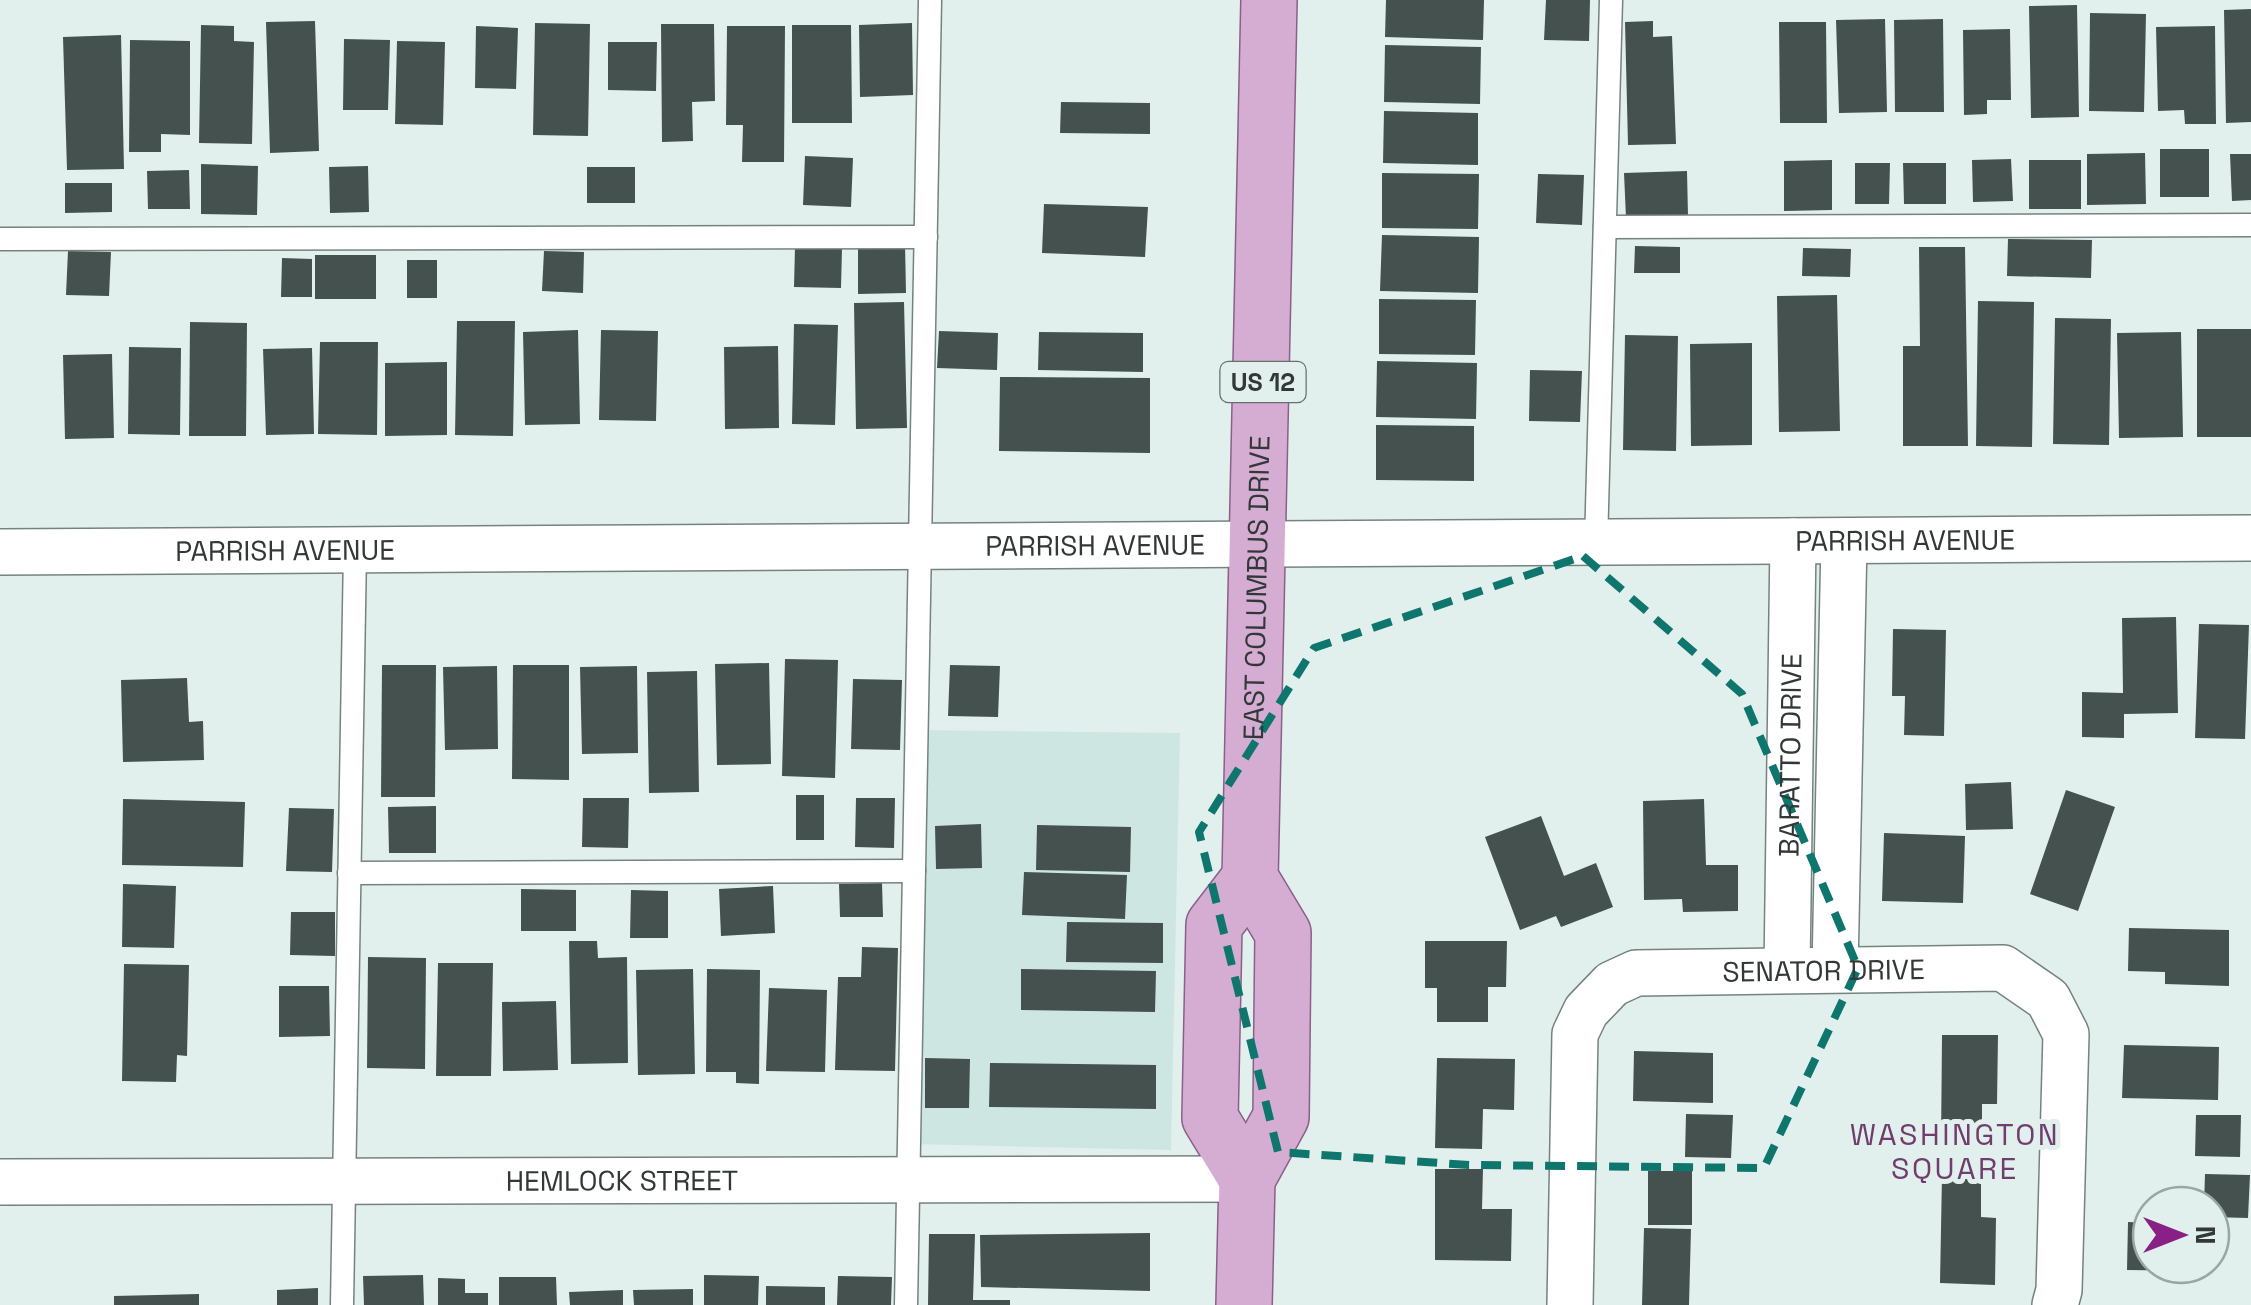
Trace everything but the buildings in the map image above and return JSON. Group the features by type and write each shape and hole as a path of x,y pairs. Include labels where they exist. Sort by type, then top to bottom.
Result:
{"main road":[{"name":"EAST COLUMBUS DRIVE","path":"1250,878 1269,0"},
{"path":"1244,1305 1247,1179 1281,1117 1284,933 1250,878 1214,926 1210,1118 1247,1179"}],"street":[{"name":"PARRISH AVENUE","path":"0,552 1260,548 2251,538"},
{"name":"BARATTO DRIVE","path":"1787,970 1793,541"},
{"name":"BARATTO DRIVE","path":"1835,969 1844,541"},
{"name":"SENATOR DRIVE","path":"1570,1305 1572,1052 1586,1011 1612,984 1636,973 2003,968 2048,998 2066,1034 2060,1290 2055,1305"},
{"name":"HEMLOCK STREET","path":"0,1182 1247,1179"}],"lane":[{"path":"906,1305 930,0"},
{"path":"1596,544 1611,0"},
{"path":"1605,227 2251,225"},
{"path":"0,239 926,236"},
{"path":"342,1305 355,551"},
{"path":"349,873 914,871"}],"highlighted area":[{"path":"1583,556 1742,694 1858,968 1764,1168 1469,1165 1278,1152 1199,832 1314,648"}],"shaded area":[{"path":"916,730 1180,733 1171,1150 909,1144"}],"district":[{"name":"WASHINGTON SQUARE","path":"1955,1151"}]}
